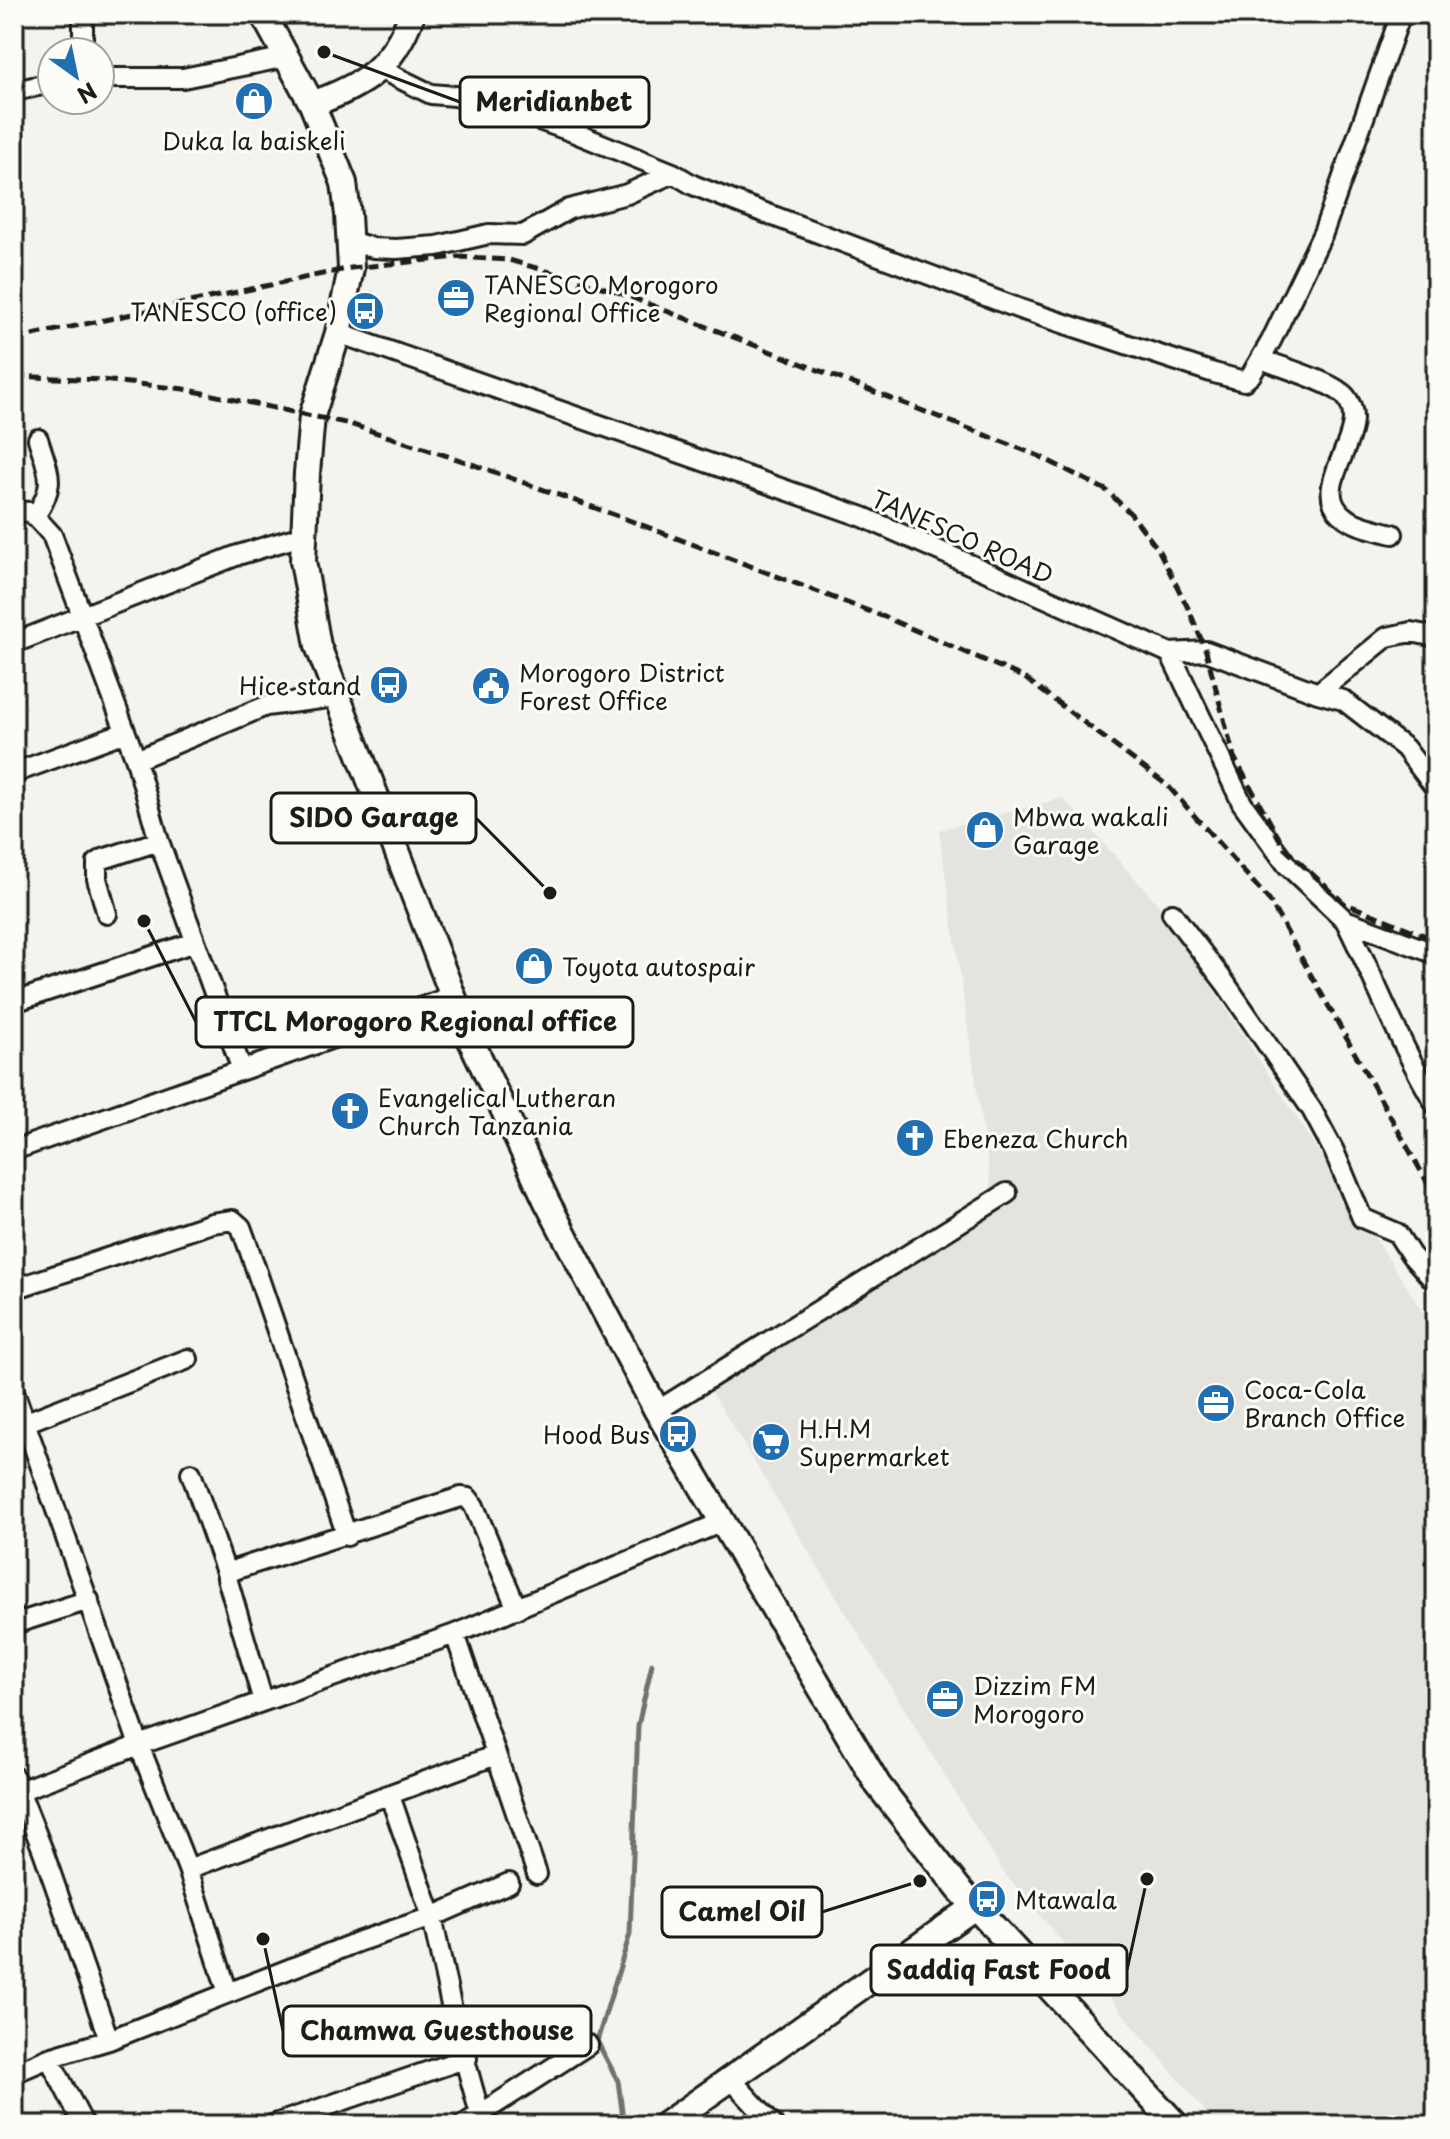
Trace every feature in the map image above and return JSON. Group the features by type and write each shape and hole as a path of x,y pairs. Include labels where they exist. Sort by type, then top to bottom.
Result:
{"main road":[{"path":"263,14 312,104 344,183 350,241 351,268 338,333 312,416 303,561 318,646 490,1084 657,1411 878,1785 959,1889 1176,2125"},
{"path":"312,104 356,86 380,69 391,58 412,14"},
{"path":"665,2125 976,1906"}],"street":[{"path":"83,14 83,36"},
{"path":"380,69 431,94 455,96 508,109 570,131 673,173 707,191 1020,309 1244,381 1261,359 1323,233 1401,14"},
{"path":"116,78 183,78 287,57"},
{"path":"14,91 36,86"},
{"path":"350,241 373,248 396,249 437,246 489,234 523,235 569,209 627,194 673,173"},
{"name":"TANESCO ROAD","path":"338,333 863,517 1170,653"},
{"path":"1261,359 1319,381 1344,395 1352,408 1350,435 1331,485 1333,503 1348,520 1393,534"},
{"path":"35,516 49,495 48,469 38,439"},
{"path":"14,511 31,512 52,535 136,760 159,841 242,1070"},
{"path":"14,643 238,555 305,535"},
{"path":"1318,693 1387,637 1411,632 1436,637"},
{"path":"1436,789 1405,748 1343,700 1206,651 1170,653 1242,803 1287,865 1345,920 1380,990 1399,1038 1436,1105"},
{"path":"136,760 266,706 336,697"},
{"path":"14,773 125,732"},
{"path":"107,914 97,879 97,863 159,841"},
{"path":"1172,913 1226,984 1312,1110 1334,1151 1362,1218 1397,1233 1411,1255 1436,1283"},
{"path":"1345,920 1436,954"},
{"path":"23,999 195,942"},
{"path":"14,1150 453,996"},
{"path":"657,1411 1007,1193"},
{"path":"14,1289 212,1223 233,1220 241,1227 249,1249 347,1536"},
{"path":"19,1424 188,1359"},
{"path":"14,1391 19,1424 89,1600 139,1745 188,1869 228,1993"},
{"path":"191,1473 227,1575 263,1701"},
{"path":"227,1575 240,1568 461,1497 471,1499 517,1609"},
{"path":"109,2040 43,1851 15,1787 455,1634 722,1522"},
{"path":"14,1624 89,1600"},
{"path":"455,1634 537,1874"},
{"path":"188,1869 496,1755"},
{"path":"390,1796 432,1917 456,2028 467,2058 480,2114"},
{"path":"14,2073 49,2058 109,2040 360,1941 432,1917 509,1883"},
{"path":"463,2125 588,2045"},
{"path":"49,2058 84,2125"},
{"path":"272,2125 467,2058"},
{"path":"732,2080 773,2125"}],"shaded area":[{"path":"1063,798 1157,903 1436,1332 1436,2125 1217,2125 1002,1870 710,1389 994,1206 939,830"}],"waterway":[{"path":"624,2125 618,2081 597,2041 630,1934 638,1726 652,1664"}],"railway":[{"path":"14,339 351,268 458,257 509,260 615,291 1039,456 1106,490 1131,514 1158,549 1206,651 1234,757 1285,849 1344,903 1436,940"},
{"path":"14,376 101,380 184,389 350,424 626,519 887,618 1025,678 1168,786 1269,900 1436,1198"}],"place":[{"name":"Meridianbet","path":"324,52"},
{"name":"Duka la baiskeli","path":"254,101"},
{"name":"TANESCO Morogoro Regional Office","path":"456,298"},
{"name":"TANESCO (office)","path":"365,311"},
{"name":"Hice stand","path":"389,685"},
{"name":"Morogoro District Forest Office","path":"491,686"},
{"name":"Mbwa wakali Garage","path":"985,830"},
{"name":"SIDO Garage","path":"550,893"},
{"name":"TTCL Morogoro Regional office","path":"144,921"},
{"name":"Toyota autospair","path":"534,966"},
{"name":"Evangelical Lutheran Church Tanzania","path":"350,1111"},
{"name":"Ebeneza Church","path":"915,1138"},
{"name":"Coca-Cola Branch Office","path":"1216,1403"},
{"name":"Hood Bus","path":"678,1434"},
{"name":"H.H.M Supermarket","path":"771,1442"},
{"name":"Dizzim FM Morogoro","path":"945,1699"},
{"name":"Saddiq Fast Food","path":"1147,1879"},
{"name":"Camel Oil","path":"920,1881"},
{"name":"Mtawala","path":"987,1899"},
{"name":"Chamwa Guesthouse","path":"263,1939"}]}
